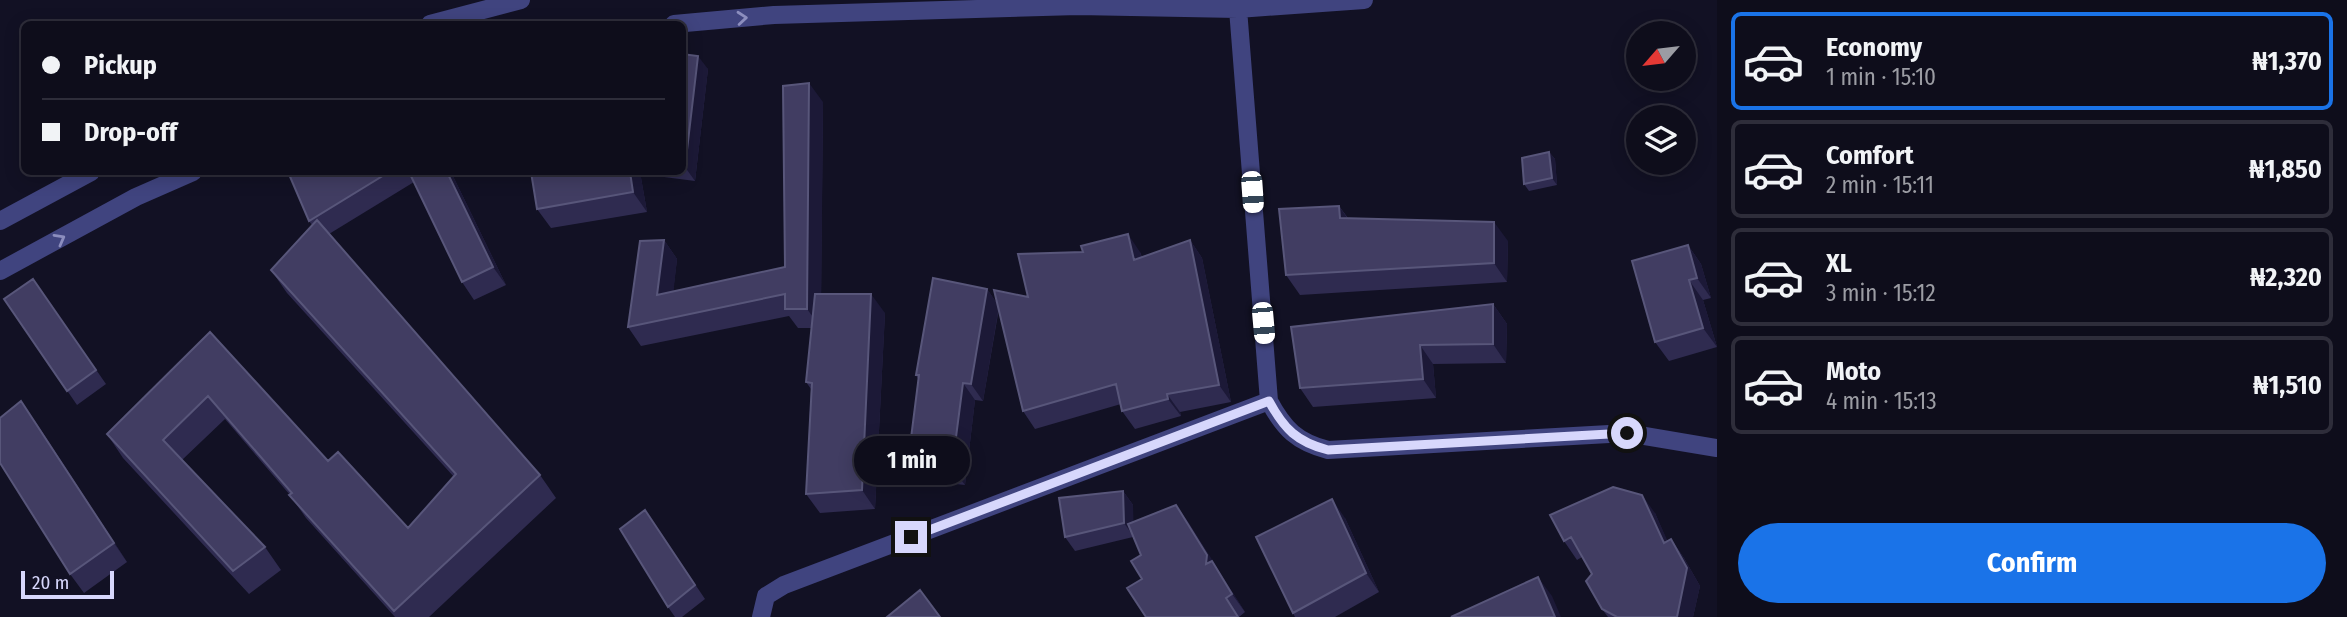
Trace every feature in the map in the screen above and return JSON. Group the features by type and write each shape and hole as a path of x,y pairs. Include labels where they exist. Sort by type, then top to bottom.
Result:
{"street":[{"path":"441,21 521,0"},
{"path":"686,23 774,15 1078,6 1238,9 1364,0"},
{"path":"1238,9 1269,401 1281,423 1306,444 1328,450 1627,433 1717,448"},
{"path":"0,221 84,175"},
{"path":"0,271 136,197 186,175"},
{"path":"760,616 766,596 784,585 1269,401"}],"building":[{"path":"686,54 698,56 686,158"},
{"path":"809,83 807,309 785,309 785,294 628,327 640,241 664,240 657,295 785,267 783,86"},
{"path":"1549,152 1552,178 1524,184 1522,158"},
{"path":"289,175 384,175 309,221"},
{"path":"410,175 448,175 493,267 462,282"},
{"path":"531,175 630,175 633,192 537,209"},
{"path":"1339,206 1340,218 1494,222 1494,263 1286,275 1279,209"},
{"path":"317,220 540,475 394,611 289,495 292,493 208,396 163,440 265,547 233,571 107,434 210,332 328,461 338,452 408,528 456,474 271,270"},
{"path":"1128,234 1134,260 1190,240 1219,385 1167,394 1168,399 1122,411 1116,384 1023,411 994,290 1028,297 1018,254 1083,252 1081,246"},
{"path":"1688,245 1697,278 1689,280 1703,328 1655,342 1632,261"},
{"path":"933,278 987,289 971,384 963,383 952,468 908,462 919,375 916,375"},
{"path":"33,279 96,370 67,391 4,299"},
{"path":"815,294 871,294 862,490 806,494 812,383 806,382"},
{"path":"1493,304 1493,344 1420,345 1423,379 1300,388 1291,327"},
{"path":"21,401 114,543 70,574 0,463 0,418"},
{"path":"1613,487 1642,495 1664,543 1671,539 1687,568 1677,617 1617,617 1602,609 1586,581 1592,574 1571,537 1564,541 1550,515"},
{"path":"1123,491 1124,523 1065,537 1059,498"},
{"path":"1332,499 1366,573 1293,613 1256,537"},
{"path":"1176,505 1207,555 1206,564 1212,561 1232,594 1226,598 1238,617 1146,617 1127,588 1142,579 1131,561 1141,555 1128,524"},
{"path":"645,510 695,585 668,607 620,529"},
{"path":"1538,577 1555,617 1451,617"},
{"path":"920,590 940,617 887,617"}],"route":[{"path":"911,537 1269,401 1281,423 1306,444 1328,450 1627,433"}]}
